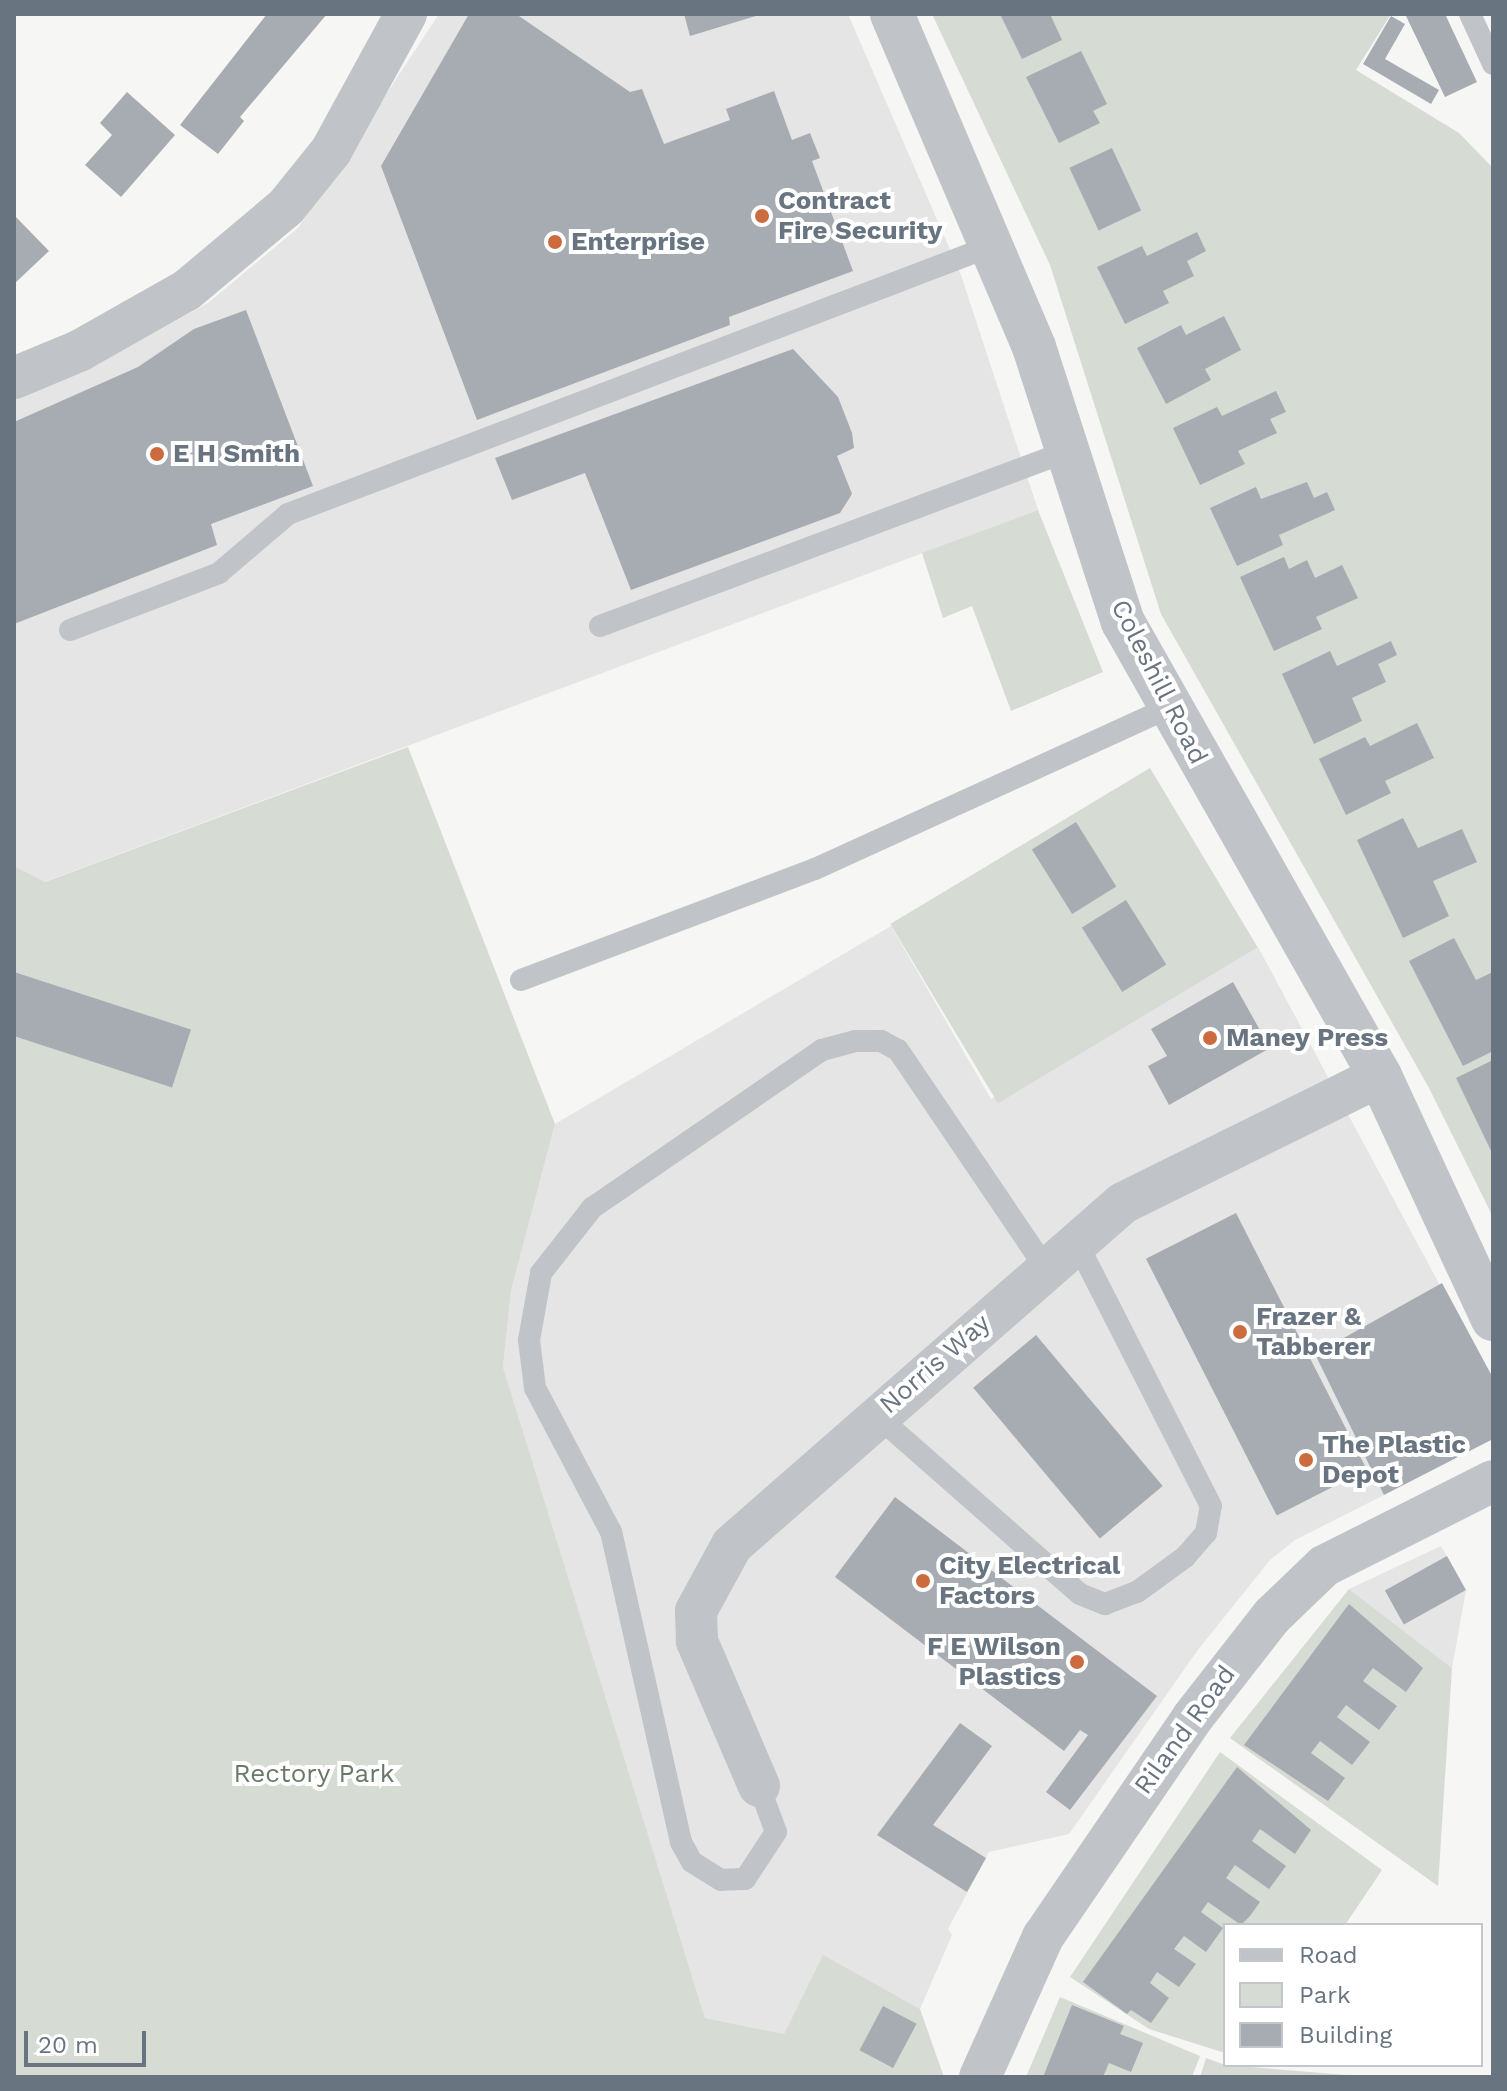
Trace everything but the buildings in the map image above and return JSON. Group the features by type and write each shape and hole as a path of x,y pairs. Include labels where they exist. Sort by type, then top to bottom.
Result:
{"street":[{"path":"14,378 79,351 187,290 286,207 331,151 406,14"},
{"name":"Coleshill Road","path":"892,14 994,245 1123,622 1168,708 1380,1076 1493,1319"},
{"name":"Norris Way","path":"759,1786 697,1641 696,1611 732,1545 876,1415 1123,1203 1380,1076"},
{"name":"Riland Road","path":"980,2077 1043,1937 1193,1717 1272,1616 1324,1566 1493,1481"}],"lane":[{"path":"1470,14 1493,64"},
{"path":"70,630 219,573 288,514 994,245"},
{"path":"600,626 1067,451"},
{"path":"521,980 815,869 1168,708"},
{"path":"759,1786 776,1832 745,1879 721,1880 692,1862 681,1842 611,1532 535,1388 529,1340 541,1273 592,1208 822,1050 856,1041 881,1041 898,1050 1061,1254 1211,1506 1206,1533 1185,1557 1126,1596 1105,1604 1080,1594 876,1415"}],"shaded area":[{"path":"439,14 848,14 961,275 1038,510 44,882 14,866 14,398 83,372 208,303 298,228"},
{"path":"891,926 991,1099 1258,947 1493,1384 1384,1495 1295,1540 1270,1560 1197,1651 1069,1834 989,1852 948,1929 952,1935 920,2009 823,1956 784,2034 705,2018 503,1367 511,1291 555,1124"},
{"path":"1441,1546 1466,1590 1452,1668 1349,1589"}],"green space":[{"path":"932,14 1391,14 1356,70 1459,133 1493,168 1493,1217 1429,1088 1161,614 1050,265"},
{"path":"1038,510 1103,672 1011,711 972,606 943,618 922,553"},
{"name":"Rectory Park","path":"408,747 555,1124 511,1291 503,1367 705,2018 784,2034 823,1955 920,2009 944,2077 14,2077 14,866 45,882"},
{"path":"1150,768 1258,947 998,1103 890,924"},
{"path":"1349,1589 1452,1668 1438,1886 1230,1738"},
{"path":"1220,1752 1382,1870 1346,1923 1223,1923 1223,2052 1149,2029 1070,1977"},
{"path":"1060,1997 1200,2056 1192,2077 1026,2077"},
{"path":"1206,2058 1223,2064 1223,2067 1371,2077 1200,2077"}],"place":[{"name":"Contract Fire Security","path":"762,216"},
{"name":"Enterprise","path":"555,242"},
{"name":"E H Smith","path":"157,454"},
{"name":"Maney Press","path":"1210,1038"},
{"name":"Frazer & Tabberer","path":"1240,1332"},
{"name":"The Plastic Depot","path":"1306,1460"},
{"name":"City Electrical Factors","path":"923,1581"},
{"name":"F E Wilson Plastics","path":"1077,1662"}]}
